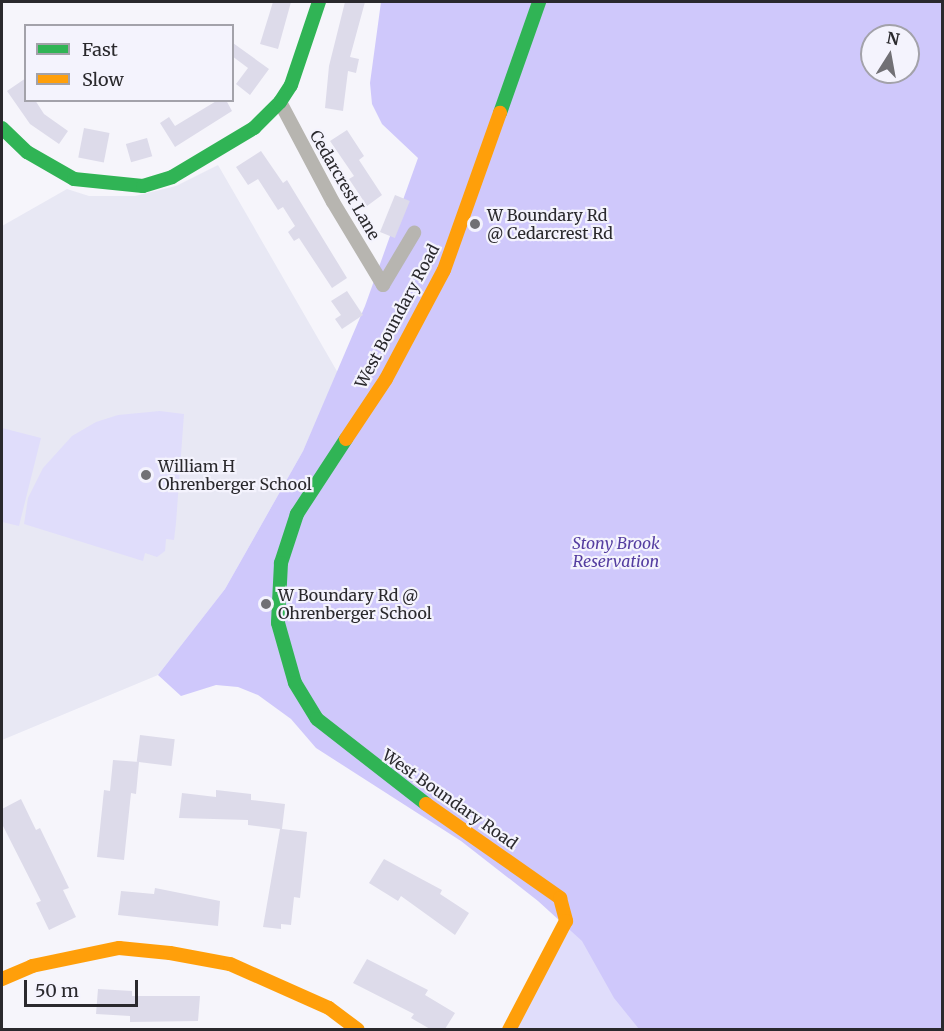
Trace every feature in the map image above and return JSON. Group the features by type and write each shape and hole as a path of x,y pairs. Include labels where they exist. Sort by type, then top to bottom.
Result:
{"street":[{"path":"2,128 27,152 74,179 116,186 143,186 172,177 254,128 280,102 291,85 319,2"},
{"name":"West Boundary Road","path":"509,1029 566,921 560,898 388,778 317,719 296,683 278,623 281,563 297,514 386,379 444,270 539,2"},
{"name":"Cedarcrest Lane","path":"280,102 333,202 382,285"},
{"name":"West Boundary Road","path":"382,285 414,233"},
{"path":"2,979 32,966 119,948 170,953 230,964 329,1008 358,1029"}],"shaded area":[{"name":"William H Ohrenberger School","path":"218,165 338,373 303,451 225,589 158,675 2,740 2,226 67,189 89,196 135,196 176,186"},
{"path":"160,411 184,414 174,540 166,539 165,551 157,557 145,553 143,561 24,524 28,498 43,468 72,436 96,422 118,415"},
{"path":"2,428 41,438 19,526 2,522"},
{"path":"574,922 712,1029 512,1030"}],"green space":[{"name":"Stony Brook Reservation","path":"381,2 942,2 942,1029 639,1029 614,998 582,941 538,901 461,841 316,748 291,719 258,695 238,687 216,685 181,696 158,675 225,589 303,451 365,306 418,158 382,124 372,104 370,83"}],"building":[{"path":"273,2 291,2 278,49 260,44"},
{"path":"345,2 365,2 350,57 359,59 356,73 348,71 343,111 325,108 329,66"},
{"path":"234,44 269,69 250,95 236,84 248,68 234,58"},
{"path":"24,79 24,102 36,102 44,114 68,131 59,144 30,124 7,91"},
{"path":"215,102 227,102 232,111 175,147 160,123 169,117 175,126"},
{"path":"84,128 110,133 104,162 78,157"},
{"path":"347,130 364,156 359,160 382,195 367,206 349,179 354,176 330,141"},
{"path":"147,138 152,156 131,162 126,144"},
{"path":"261,151 283,183 287,180 347,278 332,288 299,238 294,241 288,232 295,226 283,207 278,210 258,179 248,185 236,167"},
{"path":"395,195 410,201 395,238 380,232"},
{"path":"347,291 363,315 342,329 335,319 341,315 331,301"},
{"path":"140,735 175,739 171,766 137,762"},
{"path":"113,760 139,762 136,794 131,793 124,860 97,857 104,790 110,791"},
{"path":"216,790 251,794 251,800 285,804 282,829 307,832 300,898 294,897 291,925 281,924 281,929 263,927 280,829 248,825 248,820 179,818 182,793 216,797"},
{"path":"21,799 36,830 40,828 69,888 63,890 76,917 49,930 36,903 41,901 2,824 2,809"},
{"path":"384,859 442,890 440,894 469,913 455,935 401,896 398,901 369,883"},
{"path":"155,888 220,901 218,926 118,915 121,891 154,894"},
{"path":"367,959 428,990 425,995 455,1013 445,1029 430,1029 411,1018 414,1014 353,983"},
{"path":"98,989 132,991 132,996 200,996 198,1021 130,1022 130,1016 96,1014"}],"traffic: fast":[{"path":"2,128 27,152 74,179 143,186 172,177 254,128 280,102 291,85 319,2"},
{"path":"500,113 539,2"},
{"path":"346,439 297,514 281,563 278,623 295,683 317,719 426,804"}],"traffic: slow":[{"path":"346,439 386,379 444,270 500,113"},
{"path":"426,804 560,898 566,921 509,1030"},
{"path":"2,979 32,966 119,948 170,953 230,964 329,1008 358,1030"}],"place":[{"name":"W Boundary Rd @ Cedarcrest Rd","path":"475,224"},
{"name":"William H Ohrenberger School","path":"146,475"},
{"name":"W Boundary Rd @ Ohrenberger School","path":"266,604"}]}
